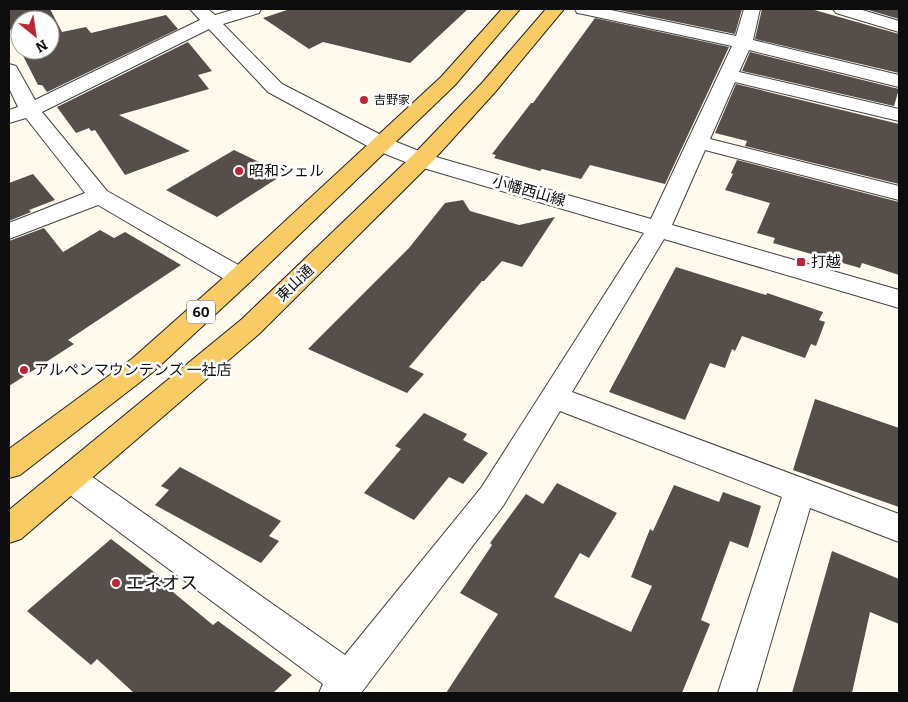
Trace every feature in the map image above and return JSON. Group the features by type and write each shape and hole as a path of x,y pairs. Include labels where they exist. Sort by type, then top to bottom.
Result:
{"main road":[{"name":"60","path":"9,466 143,365 240,277 448,81 511,9"},
{"name":"東山通","path":"9,529 251,326 421,160 489,87 555,9"}],"street":[{"path":"9,117 30,110 205,15 253,9"},
{"path":"583,9 743,43 899,81"},
{"path":"70,478 343,686 492,497 658,229 743,43 752,9"},
{"path":"842,9 899,27"},
{"name":"小幡西山線","path":"205,15 275,88 381,144 421,160 899,299"},
{"path":"9,70 30,110 98,196 240,277"},
{"path":"729,75 899,115"},
{"path":"698,142 899,193"},
{"path":"9,232 98,196"},
{"path":"554,397 899,528"},
{"path":"737,693 800,490"}],"building":[{"path":"9,9 51,10 10,10 10,29"},
{"path":"290,9 468,9 410,63 323,42 309,49 263,18"},
{"path":"614,9 742,9 735,34"},
{"path":"762,9 811,9 899,34 899,73 755,39"},
{"path":"865,9 899,9 899,19"},
{"path":"166,15 178,29 47,92 42,85 38,85 25,60 60,60 60,28 62,32 86,27 91,33"},
{"path":"595,18 729,47 665,184 590,165 581,179 542,169 540,171 494,158 496,155 492,154 531,103 533,103"},
{"path":"188,42 212,71 198,75 209,89 119,115 190,151 125,175 95,130 91,131 89,128 76,133 57,107"},
{"path":"750,52 899,89 894,106 742,71"},
{"path":"736,84 899,124 899,184 745,146 747,141 715,133"},
{"path":"234,150 284,174 217,217 166,190"},
{"path":"737,160 899,202 899,275 862,263 860,268 773,243 775,238 757,233 770,203 725,190"},
{"path":"33,174 55,200 29,210 31,212 9,221 9,183"},
{"path":"463,200 470,211 519,225 555,217 522,267 502,261 482,281 409,367 424,374 407,393 308,349 409,248 445,203"},
{"path":"44,228 63,252 100,230 114,238 125,232 181,265 68,340 74,344 9,386 9,241"},
{"path":"676,267 766,295 767,293 823,312 819,320 825,322 816,346 811,344 805,358 742,336 735,351 732,349 725,368 710,363 685,420 609,392"},
{"path":"815,399 899,428 899,507 793,470"},
{"path":"424,413 467,434 463,440 488,453 463,484 449,477 414,520 364,493 401,449 395,446"},
{"path":"180,467 281,521 269,536 279,541 261,563 155,505 169,490 161,486"},
{"path":"557,483 617,513 589,558 580,553 554,597 631,632 652,586 631,577 650,529 653,531 674,485 719,502 723,492 761,506 748,548 730,541 701,620 710,624 682,693 446,693 498,614 460,593 492,545 490,543 526,494 543,504"},
{"path":"111,539 171,585 168,588 213,625 218,621 292,675 273,693 134,693 97,659 91,665 27,611"},
{"path":"832,551 899,579 899,624 870,612 852,693 792,693"}],"place":[{"name":"吉野家","path":"364,100"},
{"name":"昭和シェル","path":"239,171"},
{"name":"打越","path":"801,262"},
{"name":"アルペンマウンテンズ 一社店","path":"24,370"},
{"name":"エネオス","path":"116,583"}]}
